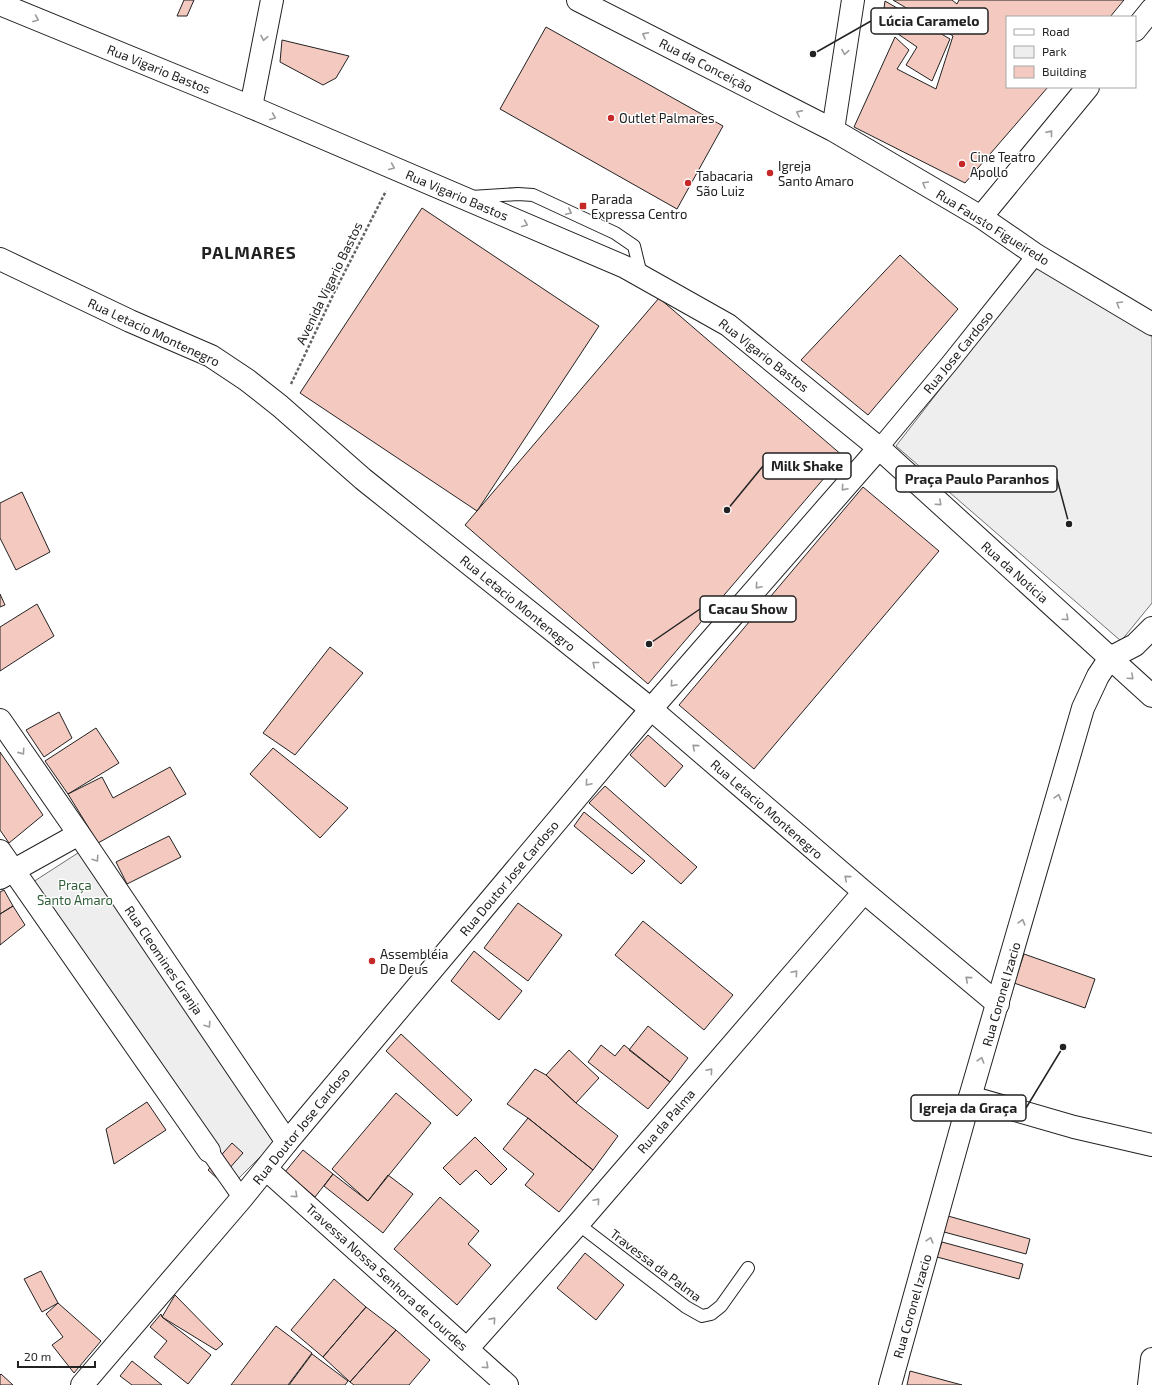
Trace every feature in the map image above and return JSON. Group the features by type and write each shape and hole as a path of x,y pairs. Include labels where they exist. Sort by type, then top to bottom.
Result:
{"street":[{"path":"251,107 272,0"},
{"name":"Rua da Conceição","path":"578,0 833,130"},
{"path":"833,130 853,0"},
{"name":"Rua Vigario Bastos","path":"0,4 251,107 641,275 728,325 879,448"},
{"path":"1136,29 1152,9"},
{"path":"981,217 1087,88"},
{"name":"Rua Fausto Figueiredo","path":"833,130 981,217 1036,254 1152,324"},
{"name":"Rua Jose Cardoso","path":"879,448 949,364 1036,254"},
{"name":"Rua Letacio Montenegro","path":"0,259 130,321 211,356 247,380 280,406 363,479 651,709 864,892 998,1004"},
{"name":"Rua da Noticia","path":"879,448 1152,696"},
{"name":"Rua Doutor Jose Cardoso","path":"82,1385 242,1198 287,1142 651,709 879,448"},
{"name":"Rua Coronel Izacio","path":"890,1385 970,1097 1083,708 1098,676 1110,658 1135,645 1152,628"},
{"name":"Rua Cleomines Granja","path":"0,720 79,834 287,1142"},
{"path":"7,874 79,834"},
{"path":"0,851 7,874 242,1198"},
{"name":"Rua da Palma","path":"467,1349 578,1224 864,892"},
{"path":"970,1097 1074,1127 1152,1145"},
{"name":"Travessa Nossa Senhora de Lourdes","path":"266,1169 507,1385"},
{"path":"1149,1385 1152,1359"}],"lane":[{"path":"464,198 518,194 533,195 615,233 634,246 641,275"},
{"name":"Travessa da Palma","path":"578,1224 686,1307 702,1316 711,1314 721,1306 748,1268"}],"path":[{"name":"Avenida Vigario Bastos","path":"280,406 334,293 397,169"}],"green space":[{"path":"1038,263 1152,337 1152,603 1121,641 896,446"},
{"name":"Praça Santo Amaro","path":"81,851 274,1143 238,1179 33,882"}],"building":[{"path":"184,0 194,0 187,16 177,16"},
{"path":"893,0 952,0 957,4 959,0 1124,0 1111,16 1006,16 1006,88 1047,88 965,183 854,127 895,37 909,50 897,69 936,89 953,36"},
{"path":"885,1 950,39 932,81 906,65 917,47 882,23"},
{"name":"Outlet Palmares","path":"546,27 723,126 677,209 500,109"},
{"path":"282,40 349,56 336,78 323,85 280,62"},
{"path":"422,208 599,326 477,511 300,393"},
{"path":"900,255 958,309 868,415 801,360"},
{"path":"659,298 843,456 648,684 465,525"},
{"path":"863,487 939,551 754,769 679,705"},
{"path":"22,492 50,552 16,570 0,538 0,503"},
{"path":"0,594 5,605 0,607"},
{"path":"37,604 54,636 0,671 0,627"},
{"path":"330,647 363,673 295,755 263,733"},
{"path":"59,712 72,738 44,757 26,730"},
{"path":"96,728 119,763 68,794 45,761"},
{"path":"648,735 683,766 665,787 630,755"},
{"path":"273,748 348,808 320,838 250,774"},
{"path":"0,752 43,815 9,843 0,830"},
{"path":"170,767 186,794 98,843 68,794 102,777 113,798"},
{"path":"605,786 697,867 681,884 589,803"},
{"path":"584,812 645,861 632,874 574,826"},
{"path":"169,836 181,857 127,884 116,862"},
{"path":"4,890 13,906 0,914 0,892"},
{"path":"518,903 562,935 528,981 484,948"},
{"path":"13,906 25,925 0,945 0,914"},
{"path":"643,921 733,995 704,1030 615,955"},
{"path":"474,951 522,991 499,1020 451,981"},
{"path":"1024,954 1095,979 1085,1008 1014,983"},
{"path":"648,1026 688,1058 670,1082 629,1050"},
{"path":"401,1034 472,1100 457,1116 386,1051"},
{"path":"601,1045 615,1056 624,1045 670,1082 648,1109 588,1062"},
{"path":"569,1050 599,1078 576,1103 546,1075"},
{"path":"535,1069 546,1075 576,1103 618,1136 593,1170 528,1118 507,1104"},
{"path":"396,1093 431,1123 368,1201 332,1169"},
{"path":"147,1102 166,1130 114,1164 106,1129"},
{"path":"528,1118 593,1170 559,1212 525,1185 534,1174 503,1149"},
{"path":"475,1137 507,1169 491,1185 476,1170 460,1185 443,1168"},
{"path":"232,1143 243,1153 219,1180 208,1170"},
{"path":"303,1150 333,1174 315,1197 285,1172"},
{"path":"333,1174 368,1201 388,1175 413,1194 383,1233 324,1186"},
{"path":"440,1197 479,1231 468,1244 491,1265 457,1305 394,1249"},
{"path":"948,1216 1030,1239 1026,1254 944,1232"},
{"path":"942,1242 1023,1264 1019,1279 937,1257"},
{"path":"585,1253 624,1285 596,1320 557,1288"},
{"path":"41,1271 58,1303 42,1312 24,1279"},
{"path":"334,1279 366,1307 323,1357 291,1330"},
{"path":"175,1295 223,1344 216,1350 162,1317"},
{"path":"58,1303 101,1341 74,1373 52,1345 63,1337 46,1314"},
{"path":"366,1307 396,1330 350,1382 323,1357"},
{"path":"161,1314 162,1317 211,1355 188,1384 154,1357 167,1341 150,1327"},
{"path":"276,1326 312,1353 288,1385 231,1385"},
{"path":"396,1330 430,1360 409,1385 354,1385 350,1382"},
{"path":"312,1354 348,1381 345,1385 289,1385"},
{"path":"132,1361 162,1385 132,1385 120,1376"},
{"path":"910,1371 962,1385 907,1385"},
{"path":"1,1374 13,1385 0,1385"}],"place":[{"name":"Lúcia Caramelo","path":"813,54"},
{"name":"Outlet Palmares","path":"611,118"},
{"name":"Cine Teatro Apollo","path":"962,164"},
{"name":"Igreja Santo Amaro","path":"770,173"},
{"name":"Tabacaria São Luiz","path":"688,183"},
{"name":"Parada Expressa Centro","path":"583,206"},
{"name":"Milk Shake","path":"727,510"},
{"name":"Praça Paulo Paranhos","path":"1069,524"},
{"name":"Cacau Show","path":"649,644"},
{"name":"Assembléia De Deus","path":"372,961"},
{"name":"Igreja da Graça","path":"1063,1047"}],"district":[{"name":"PALMARES","path":"249,253"}]}
